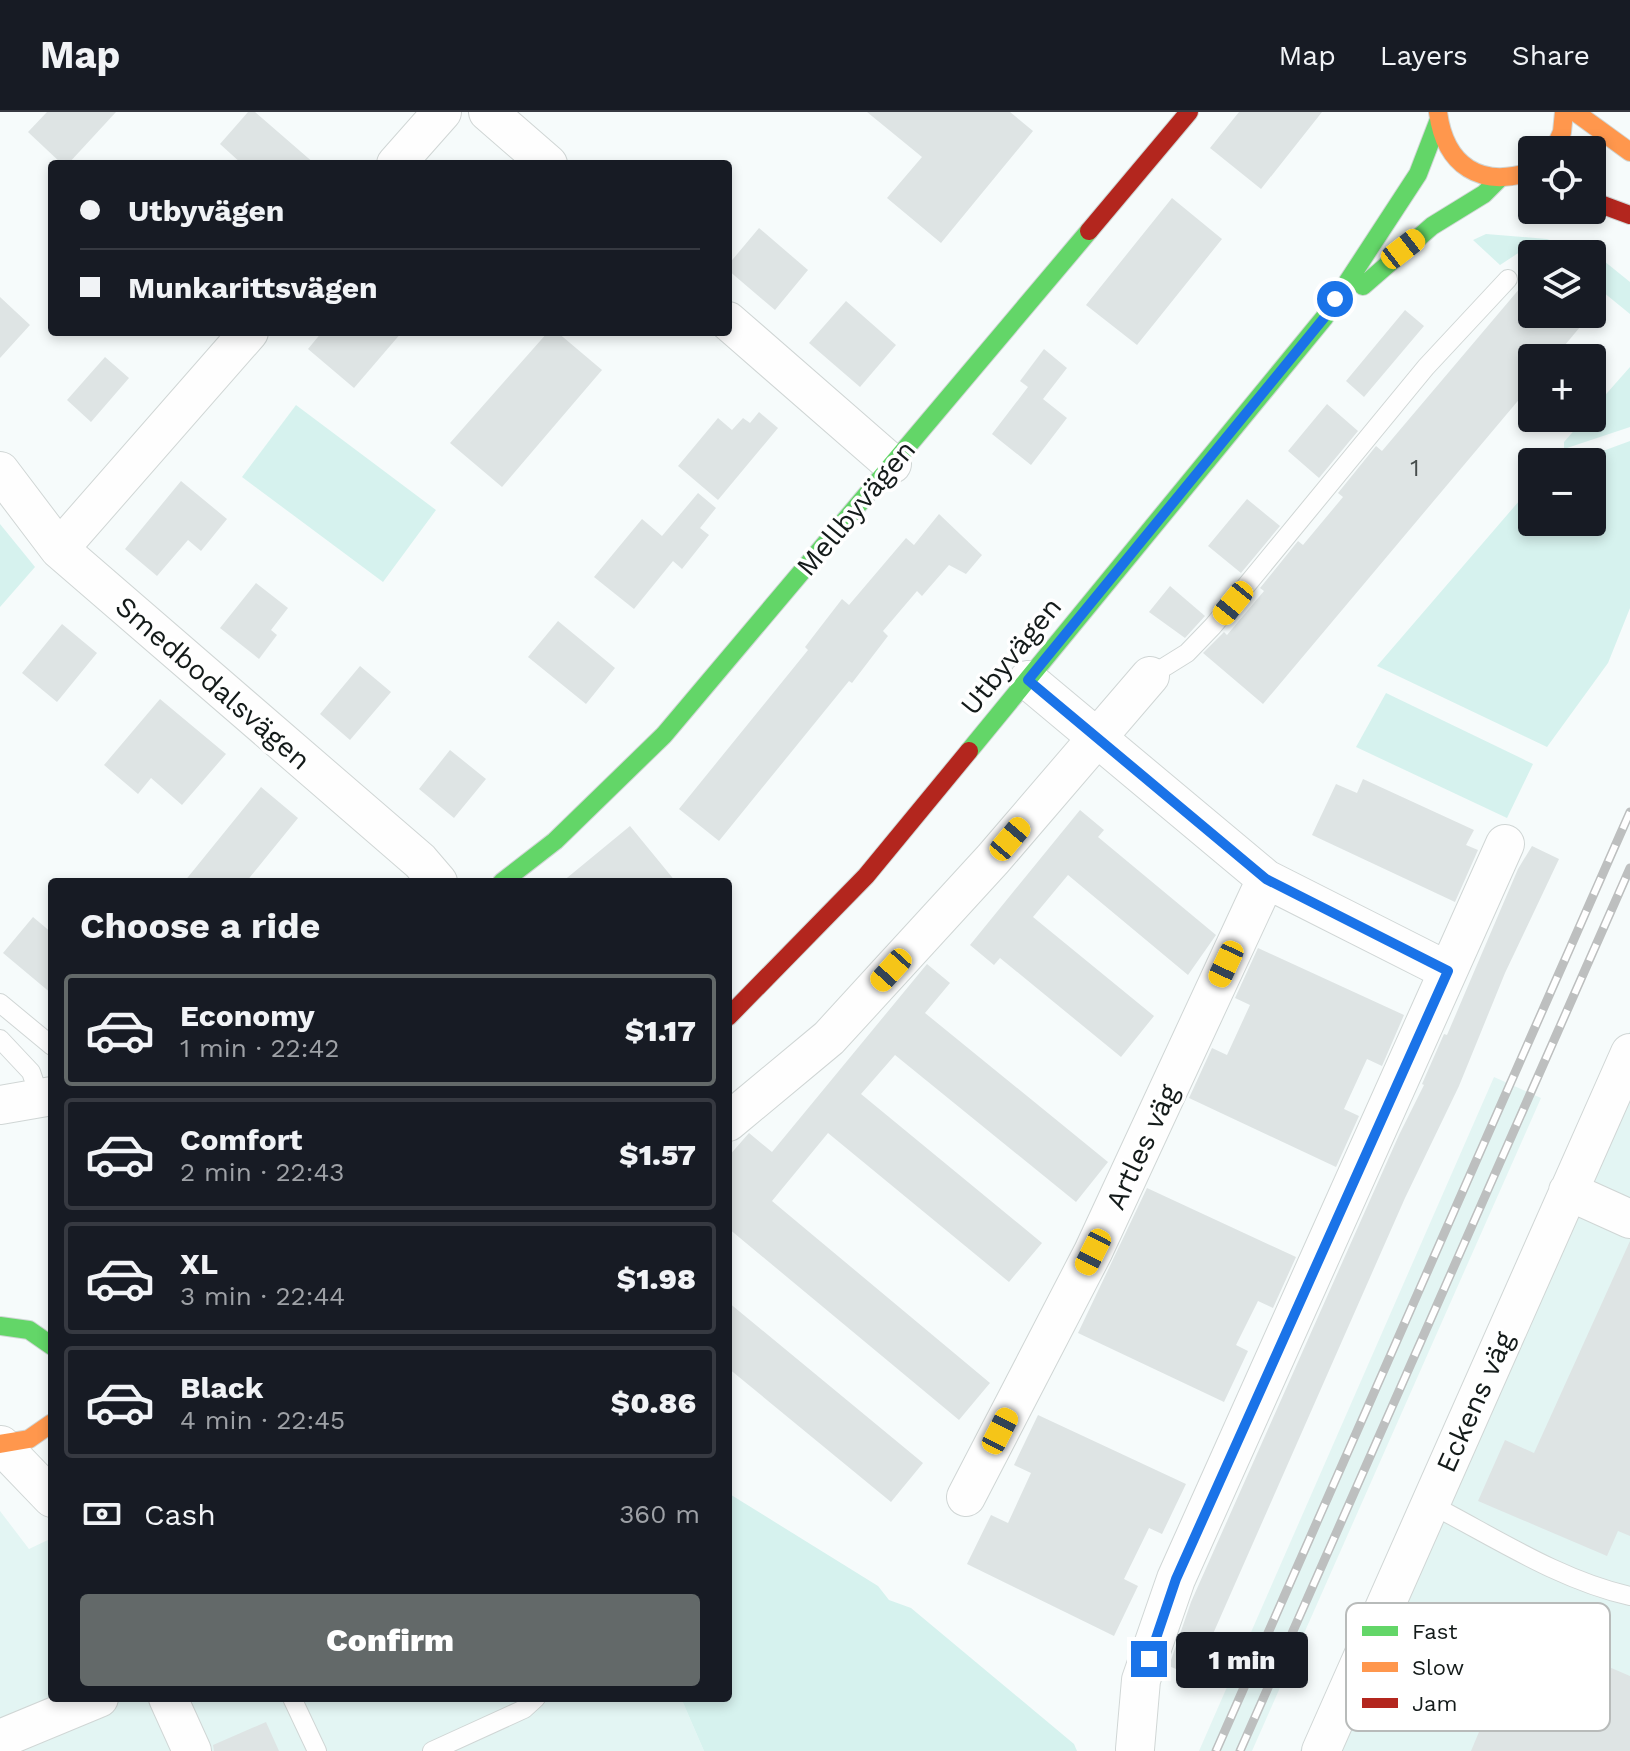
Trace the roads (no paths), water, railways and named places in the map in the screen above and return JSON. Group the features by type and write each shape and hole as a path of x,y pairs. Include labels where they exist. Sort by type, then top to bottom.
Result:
{"main road":[{"name":"Mellbyvägen","path":"507,878 555,841 664,735 1189,112"},
{"path":"1560,136 1564,112"},
{"path":"1575,112 1630,152"},
{"path":"1438,117 1442,139 1457,162 1481,176 1518,178"},
{"name":"Utbyvägen","path":"732,1013 802,946 866,876 1324,318 1418,174 1438,117"},
{"name":"Utbyvägen","path":"1324,318 1432,226 1484,194 1518,178"},
{"path":"1606,206 1630,215"},
{"path":"21,1324 48,1343"},
{"path":"0,1444 23,1443 42,1434 48,1427"}],"street":[{"path":"400,160 442,112"},
{"path":"488,112 543,160"},
{"path":"732,324 892,464"},
{"path":"59,549 245,336"},
{"name":"Smedbodalsvägen","path":"0,471 59,549 420,861 435,878"},
{"path":"732,1119 829,1038 993,859 1150,676"},
{"path":"1028,680 1266,879 1448,971"},
{"path":"1135,1749 1141,1680 1176,1579 1505,844"},
{"name":"Artles väg","path":"966,1497 1093,1252 1266,879"},
{"name":"Eckens väg","path":"1386,1603 1630,1053"},
{"path":"0,1105 46,1097"},
{"path":"1568,1191 1630,1219"},
{"path":"0,1444 48,1494"},
{"name":"Eckens väg","path":"1321,1751 1346,1694"},
{"path":"0,1739 89,1702"},
{"path":"170,1702 192,1751"}],"lane":[{"path":"1150,676 1187,653 1213,626 1426,367 1508,279"},
{"path":"0,1003 48,1043"},
{"path":"0,1039 31,1072 46,1097"},
{"path":"1430,1504 1569,1576 1630,1596"},
{"path":"294,1702 317,1751"},
{"path":"432,1751 524,1709 532,1702"}],"railway":[{"path":"1216,1751 1630,812"},
{"path":"1240,1751 1630,868"}]}
